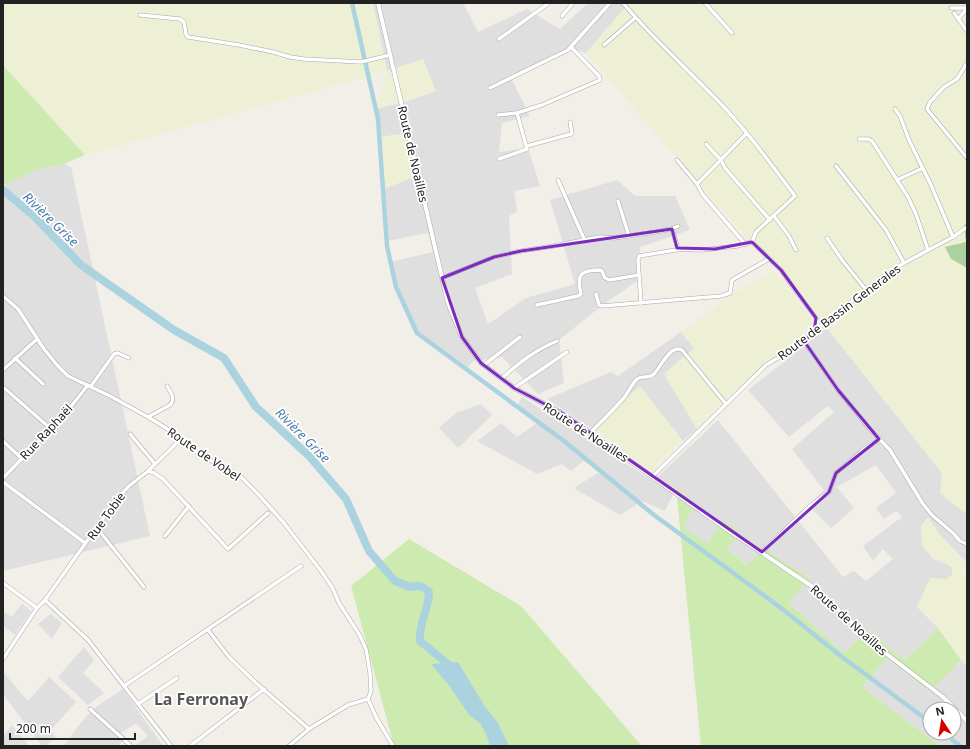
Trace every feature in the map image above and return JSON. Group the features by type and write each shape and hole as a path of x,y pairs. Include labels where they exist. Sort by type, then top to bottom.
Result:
{"street":[{"name":"Route de Noailles","path":"378,3 448,303 462,337 484,365 514,388 562,413 725,528 816,589 884,652 942,697 967,721"},
{"path":"499,39 549,3"},
{"path":"562,16 573,3"},
{"path":"490,88 563,53 571,47 610,3"},
{"path":"623,3 654,39 690,72 724,107 795,196 756,232 752,242"},
{"path":"705,3 732,33"},
{"path":"951,8 967,9"},
{"path":"958,19 967,9"},
{"path":"954,13 967,31"},
{"path":"140,15 180,19 184,22 188,37 239,45 295,58 362,62 390,55"},
{"path":"604,44 635,18"},
{"path":"498,115 517,113 542,105 600,80 599,76 571,47"},
{"path":"967,63 957,79 944,87 933,99 928,109 967,158"},
{"path":"895,110 900,116 909,140 932,185 953,237"},
{"path":"499,159 526,151 527,149 517,113"},
{"path":"527,146 571,134 570,122"},
{"path":"697,184 746,134"},
{"path":"859,139 868,139 872,141 898,180 916,214 928,250"},
{"path":"706,144 770,220"},
{"path":"677,160 697,184 703,195 745,244"},
{"path":"836,166 886,230 904,263"},
{"path":"898,180 923,168"},
{"path":"558,180 585,241"},
{"path":"618,201 629,236"},
{"path":"774,216 789,236 796,250"},
{"path":"442,278 494,257 520,251 585,241 599,237 629,236 672,229 678,226"},
{"name":"Route de Bassin Generales","path":"653,476 705,427 766,365 788,353 904,263 953,237 967,227"},
{"path":"672,229 678,250"},
{"path":"827,238 842,260 867,291"},
{"path":"641,303 639,256 678,250 715,249 752,242"},
{"path":"752,242 781,270 816,318 818,324 814,332"},
{"path":"596,294 600,306 721,296 731,292 732,280 769,259"},
{"path":"537,305 578,296 580,294 580,276 584,272 600,270 605,278 609,280 639,275"},
{"name":"Route de Vobel","path":"3,296 18,309 37,339 57,366 68,376 148,416 208,459 240,477 284,523 332,587 339,603 359,634 366,649 370,673 371,691 368,699"},
{"path":"484,365 520,337"},
{"path":"3,370 14,358 37,339"},
{"path":"502,378 526,357 557,341"},
{"path":"804,341 838,390 890,450 919,498 932,515 960,541 967,544"},
{"path":"590,433 623,399 636,380 653,375 662,362 678,348 682,350 726,404"},
{"path":"514,388 567,352"},
{"name":"Rue Raphaël","path":"3,478 65,414 114,354 118,353 129,358"},
{"path":"14,358 43,384"},
{"path":"148,416 172,403 173,397 168,386"},
{"path":"3,387 50,428"},
{"path":"130,434 155,464"},
{"path":"762,552 810,506 829,492 836,473 879,439"},
{"name":"Rue Tobie","path":"3,658 37,608 45,600 128,486 148,471 180,440"},
{"path":"3,441 22,458"},
{"path":"148,471 163,479 228,549 268,513"},
{"path":"3,482 86,544"},
{"path":"165,536 189,506"},
{"path":"97,528 144,587"},
{"path":"124,686 301,566"},
{"path":"3,583 37,608"},
{"path":"45,600 88,640 171,746"},
{"path":"208,630 229,657 309,728"},
{"path":"138,704 177,678"},
{"path":"190,746 264,689"},
{"path":"289,746 309,728 348,705 368,699 376,718 394,746"},
{"path":"90,709 131,746"}],"highlighted area":[{"path":"672,229 677,248 715,249 752,242 781,270 816,318 814,332 804,341 838,390 879,439 836,473 829,492 762,552 562,413 514,388 481,363 462,337 442,278 494,257 521,251"}],"shaded area":[{"path":"373,3 463,3 478,32 527,9 560,29 588,3 626,3 627,5 586,53 570,48 512,80 530,116 502,123 499,152 528,148 540,186 514,191 517,211 509,216 512,274 475,288 488,324 526,298 575,284 550,200 617,180 635,196 675,196 690,230 640,247 640,279 604,304 559,340 564,383 538,394 502,357 473,361 468,368 417,333 396,287 390,262 433,252 428,233 387,241 385,188 420,175 411,133 379,137 375,109 404,102 436,91 387,71"},
{"path":"64,164 71,167 150,536 3,571 3,195 6,195 5,185 16,179 36,170"},
{"path":"827,328 942,473 962,511 967,513 967,563 940,535 928,517 932,558 951,566 953,574 918,607 938,628 905,660 867,630 844,653 789,603 810,578 748,565 727,549 723,520 708,544 684,528 695,503 676,488 665,511 642,501 620,515 574,488 601,471 586,459 571,471 562,464 537,474 477,441 501,423 517,437 540,421 517,406 522,397 653,481 718,420 843,577 854,571 866,581 893,559 883,549 873,561 863,546 902,517 896,511 884,519 876,508 896,493 876,465 837,487 854,508 831,528 808,505 824,490 792,449 834,412 828,406 789,437 748,390"},
{"path":"681,332 694,348 664,374 697,429 683,441 640,387 592,429 547,399 611,372 618,376"},
{"path":"481,404 492,415 458,448 439,428 456,413"},
{"path":"22,604 31,611 15,635 3,626 3,611 12,617"},
{"path":"51,614 62,623 52,639 38,624"},
{"path":"84,647 94,660 83,673 104,693 88,705 58,677"},
{"path":"887,658 930,692 961,660 967,666 967,746 940,746 933,741 962,741 962,701 922,701 922,732 862,687"},
{"path":"3,672 28,701 49,677 76,702 51,730 56,738 45,746 42,746 3,694"},
{"path":"123,689 163,746 135,746 148,736 136,723 121,733 126,738 118,746 64,746 93,709"},
{"path":"12,725 29,746 3,746 3,737"}],"green space":[{"path":"3,3 373,3 387,71 85,155 3,65"},
{"path":"626,3 967,3 967,223 964,225 966,242 946,247 951,259 967,268 967,297 965,302 967,303 967,513 962,511 940,493 942,473 827,328 821,323 782,268 751,238 748,240 586,53 627,5"},
{"path":"423,59 436,91 404,102 375,109 387,71"},
{"path":"3,65 85,155 64,164 36,170 5,185 3,184"},
{"path":"411,133 421,175 385,188 379,137"},
{"path":"967,223 967,268 951,259 945,247 966,242 964,225"},
{"path":"773,270 814,321 790,347 726,398 697,429 664,374 694,348 681,332 733,294"},
{"path":"640,386 683,441 652,471 592,429"},
{"path":"676,488 695,503 684,528 708,543 723,520 740,533 727,549 747,565 764,548 810,579 789,603 844,653 867,630 905,660 938,628 961,660 930,692 887,658 862,687 922,732 922,741 933,741 940,746 701,746"},
{"path":"928,517 940,535 967,563 967,567 960,572 967,577 967,666 938,628 917,607 930,578 947,579 953,574 951,566 932,558 922,545 921,526"},
{"path":"409,539 521,606 642,746 394,746 351,586"}],"water":[{"path":"458,662 484,705 498,723 509,746 490,746 480,723 469,715 451,688 431,664"}],"waterway":[{"path":"352,3 378,119 387,246 396,287 417,333 564,441 654,515 781,608 842,657 922,716"},
{"name":"Rivière Grise","path":"3,190 35,217 81,265 174,330 224,358 256,407 309,456 346,499 369,551 395,581 410,587 423,587 429,592 429,598 421,627 420,641 455,670"},
{"path":"954,741 960,746"}],"district":[{"name":"La Ferronay","path":"201,699"}]}
